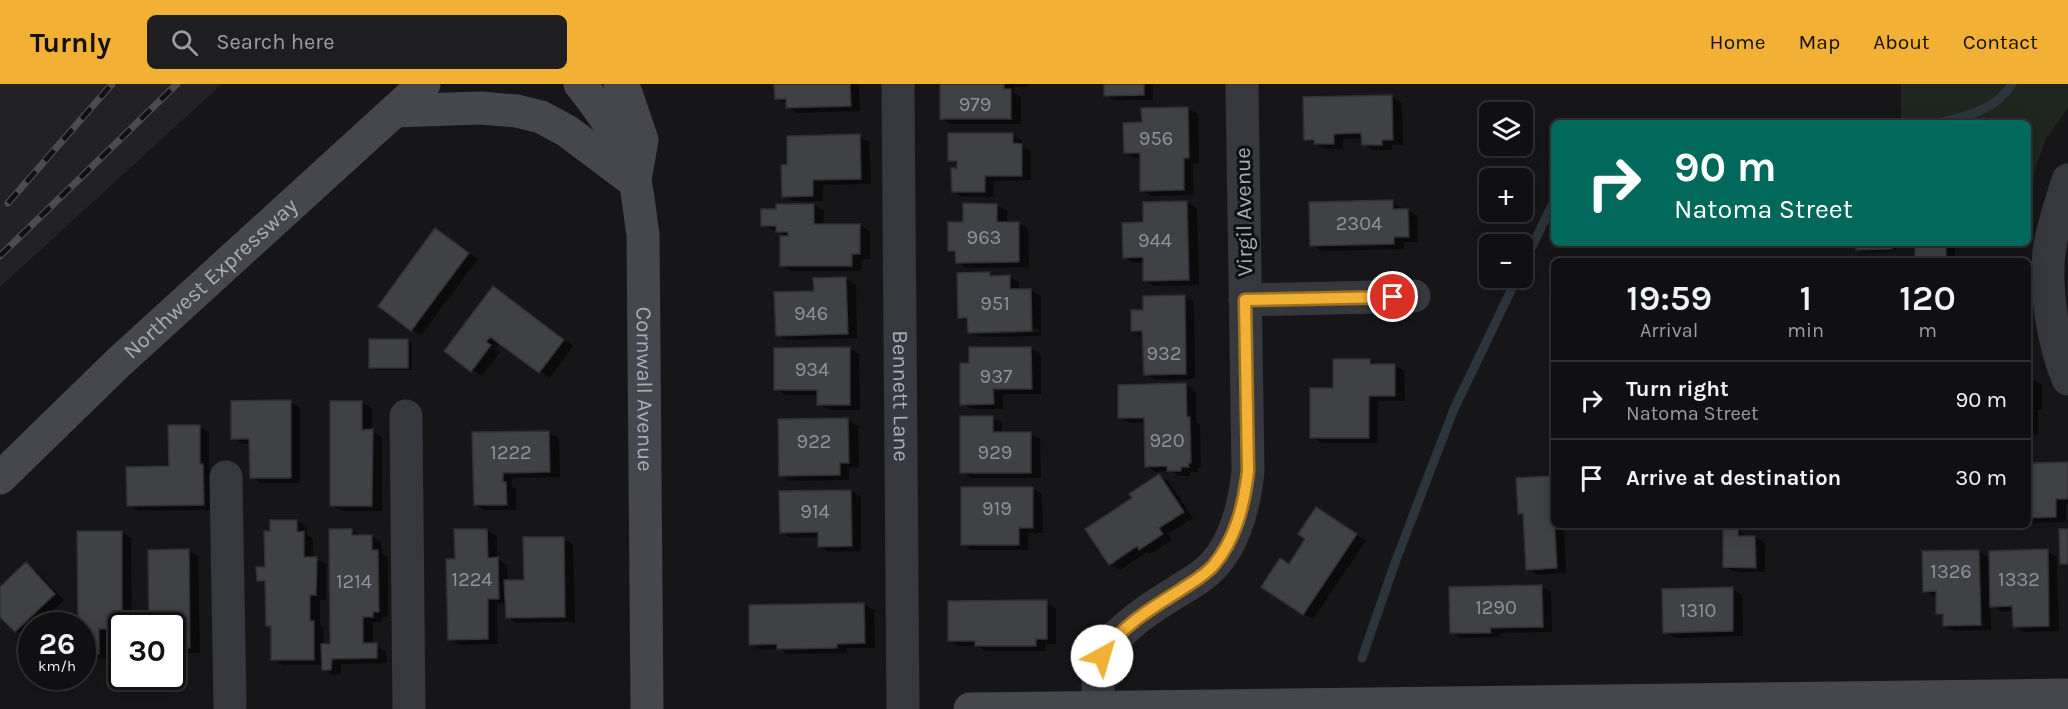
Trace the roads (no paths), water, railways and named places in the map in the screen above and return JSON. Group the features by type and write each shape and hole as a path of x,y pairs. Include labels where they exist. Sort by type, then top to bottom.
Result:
{"street":[{"name":"Northwest Expressway","path":"0,478 118,363 424,84"},
{"name":"Cornwall Avenue","path":"580,84 608,119 626,157 635,182 643,234 647,709"},
{"path":"394,111 480,108 518,111 541,117 567,131 635,182 642,140 626,93 620,84"},
{"name":"Bennett Lane","path":"898,84 903,709"},
{"name":"Virgil Avenue","path":"1099,708 1099,672 1102,656 1110,644 1142,615 1202,576 1213,566 1229,541 1239,519 1245,495 1248,471 1242,84"},
{"path":"2067,373 2053,330 2049,253 2056,217 2068,180"},
{"path":"1245,300 1414,296"},
{"path":"405,416 409,709"},
{"path":"226,477 230,709"},
{"path":"970,709 1629,704 2068,694"}],"waterway":[{"path":"1949,120 1969,115 1988,106 2005,93 2012,84"},
{"path":"1533,244 1551,207"},
{"path":"1362,658 1396,560 1454,409 1512,288"}],"railway":[{"path":"8,203 112,84"},
{"path":"0,256 177,84"}]}
